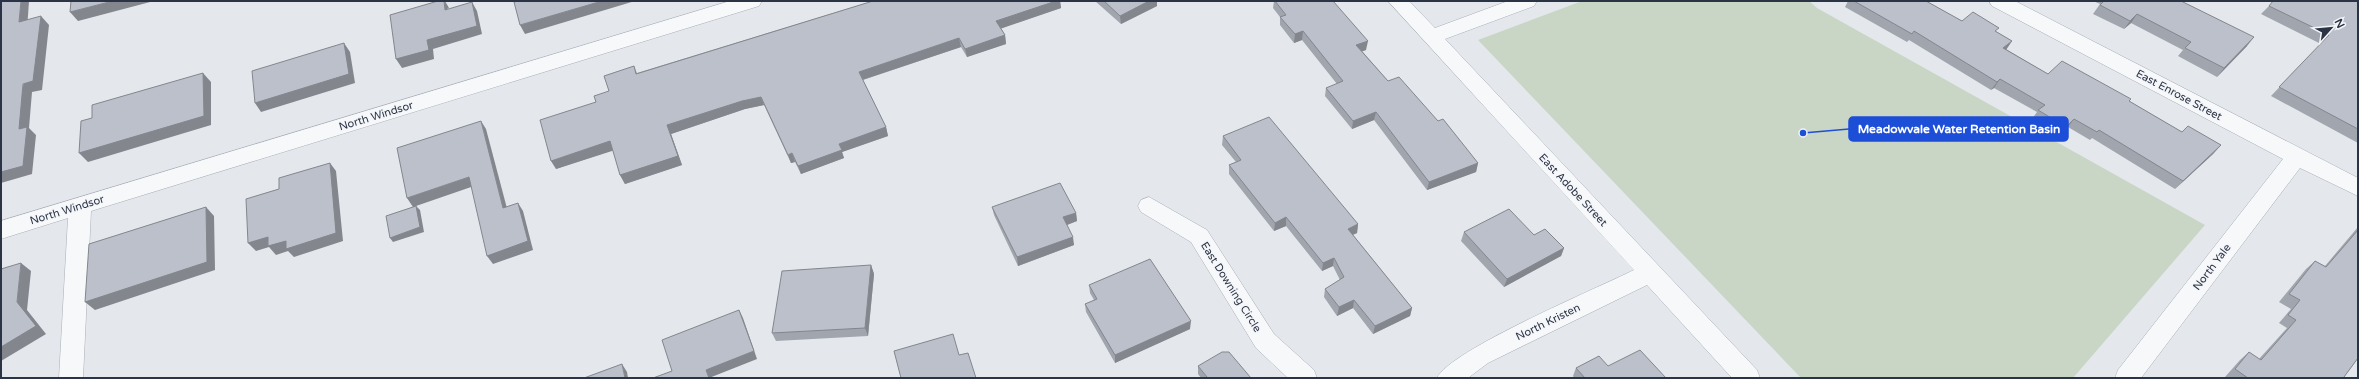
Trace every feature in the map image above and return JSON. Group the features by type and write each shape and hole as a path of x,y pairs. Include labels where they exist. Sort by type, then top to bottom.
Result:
{"street":[{"name":"North Windsor","path":"1,230 752,1"},
{"name":"East Adobe Street","path":"1398,1 1748,378"},
{"path":"1432,37 1527,1"},
{"name":"East Enrose Street","path":"1999,1 2358,188"},
{"name":"North Yale","path":"2127,378 2297,156"},
{"path":"71,378 80,206"},
{"name":"East Downing Circle","path":"1149,206 1199,236 1265,341 1305,378"},
{"name":"North Kristen","path":"1449,378 1479,356 1650,273"}],"green space":[{"path":"1582,1 1809,1 1817,8 2205,225 2073,378 1801,378 1478,40"}],"building":[{"path":"1,1 21,1 19,22 41,16 33,81 23,84 19,129 27,127 23,166 1,172"},
{"path":"71,1 113,1 70,12"},
{"path":"438,1 444,1 445,10 472,2 477,26 427,40 429,50 396,59 390,15"},
{"path":"602,1 520,25 514,2"},
{"path":"873,1 1056,1 996,21 1005,35 965,49 959,38 859,72 886,127 839,144 842,150 798,166 792,153 788,155 761,97 742,101 667,125 678,156 620,175 610,141 551,161 540,120 596,102 594,96 609,91 604,76 634,66 636,74"},
{"path":"1104,1 1149,1 1120,16"},
{"path":"1275,1 1333,1 1368,41 1356,45 1388,81 1399,77 1438,121 1443,119 1478,163 1429,182 1376,112 1353,121 1326,88 1343,81 1303,31 1295,34 1280,17 1286,15"},
{"path":"1854,1 1926,1 1962,21 1973,12 1999,28 1995,31 2012,41 2003,48 2048,74 2062,61 2131,99 2129,101 2182,132 2188,126 2221,145 2183,181 2099,130 2097,132 2074,119 2066,127 2038,110 2045,105 2000,79 1997,82 1914,31 1912,34"},
{"path":"2104,1 2181,1 2254,37 2224,68 2185,48 2191,42 2137,14 2130,21 2100,5"},
{"path":"2273,1 2358,2 2358,129 2279,87 2329,35 2269,6"},
{"path":"344,43 349,74 255,103 252,71"},
{"path":"203,73 204,116 79,153 81,121 92,118 92,105"},
{"path":"1269,117 1358,224 1348,229 1412,308 1375,326 1354,300 1339,307 1325,289 1344,277 1334,258 1323,263 1286,217 1275,223 1229,165 1241,160 1223,136"},
{"path":"481,121 503,208 518,203 528,241 487,256 469,177 407,198 397,148"},
{"path":"330,163 336,233 286,249 286,241 268,246 268,237 248,243 246,199 279,189 279,178"},
{"path":"1060,183 1076,213 1063,217 1073,237 1017,257 992,207"},
{"path":"416,206 420,227 390,238 386,216"},
{"path":"206,207 207,262 85,302 89,244"},
{"path":"1509,209 1534,235 1545,229 1564,248 1507,279 1464,232"},
{"path":"2358,230 2358,358 2344,377 2347,378 2248,378 2235,369 2249,352 2261,360 2296,320 2288,315 2300,300 2289,294 2315,261 2326,267"},
{"path":"1150,259 1191,321 1115,355 1085,304 1097,299 1089,285"},
{"path":"21,263 17,302 36,326 1,347 1,269"},
{"path":"871,265 865,328 772,333 782,271"},
{"path":"739,310 754,351 706,370 709,378 653,378 672,371 662,340"},
{"path":"953,334 959,355 968,353 976,378 901,378 894,351"},
{"path":"1640,350 1666,378 1585,378 1576,368 1599,356 1608,366"},
{"path":"1222,352 1229,352 1251,378 1207,378 1198,366"},
{"path":"622,364 625,378 584,378"}],"place":[{"name":"Meadowvale Water Retention Basin","path":"1803,133"}]}
